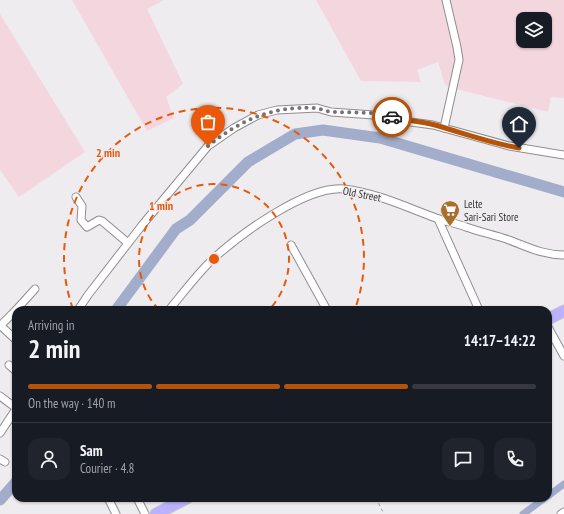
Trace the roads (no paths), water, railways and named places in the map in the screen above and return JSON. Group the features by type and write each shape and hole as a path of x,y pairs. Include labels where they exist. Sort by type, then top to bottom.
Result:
{"highway":[{"path":"552,317 564,311"},
{"path":"156,514 178,502"}],"street":[{"path":"444,128 458,60 446,0"},
{"path":"81,306 128,243 208,146 244,122 258,115 277,110 317,108 331,112 370,113 444,128 508,146 564,156"},
{"name":"Old Street","path":"172,306 213,259 279,211 318,193 332,189 355,191 391,200 438,219 509,240 531,250 564,256"},
{"path":"76,197 82,206 81,220 87,227 99,220 102,221 128,243"},
{"path":"438,219 477,306"},
{"path":"291,246 325,306"},
{"path":"20,306 35,289"},
{"path":"12,314 0,325 12,336"},
{"path":"552,334 564,356"},
{"path":"0,396 12,405"},
{"path":"0,433 12,414"},
{"path":"110,502 116,514"},
{"path":"139,502 145,514"}],"waterway":[{"path":"119,306 176,229 190,220 248,162 295,134 323,130 380,138 564,192"},
{"path":"552,493 564,484"},
{"path":"0,500 12,486"},
{"path":"523,514 540,502"}],"place":[{"name":"Lelte Sari-Sari Store","path":"450,227"}]}
